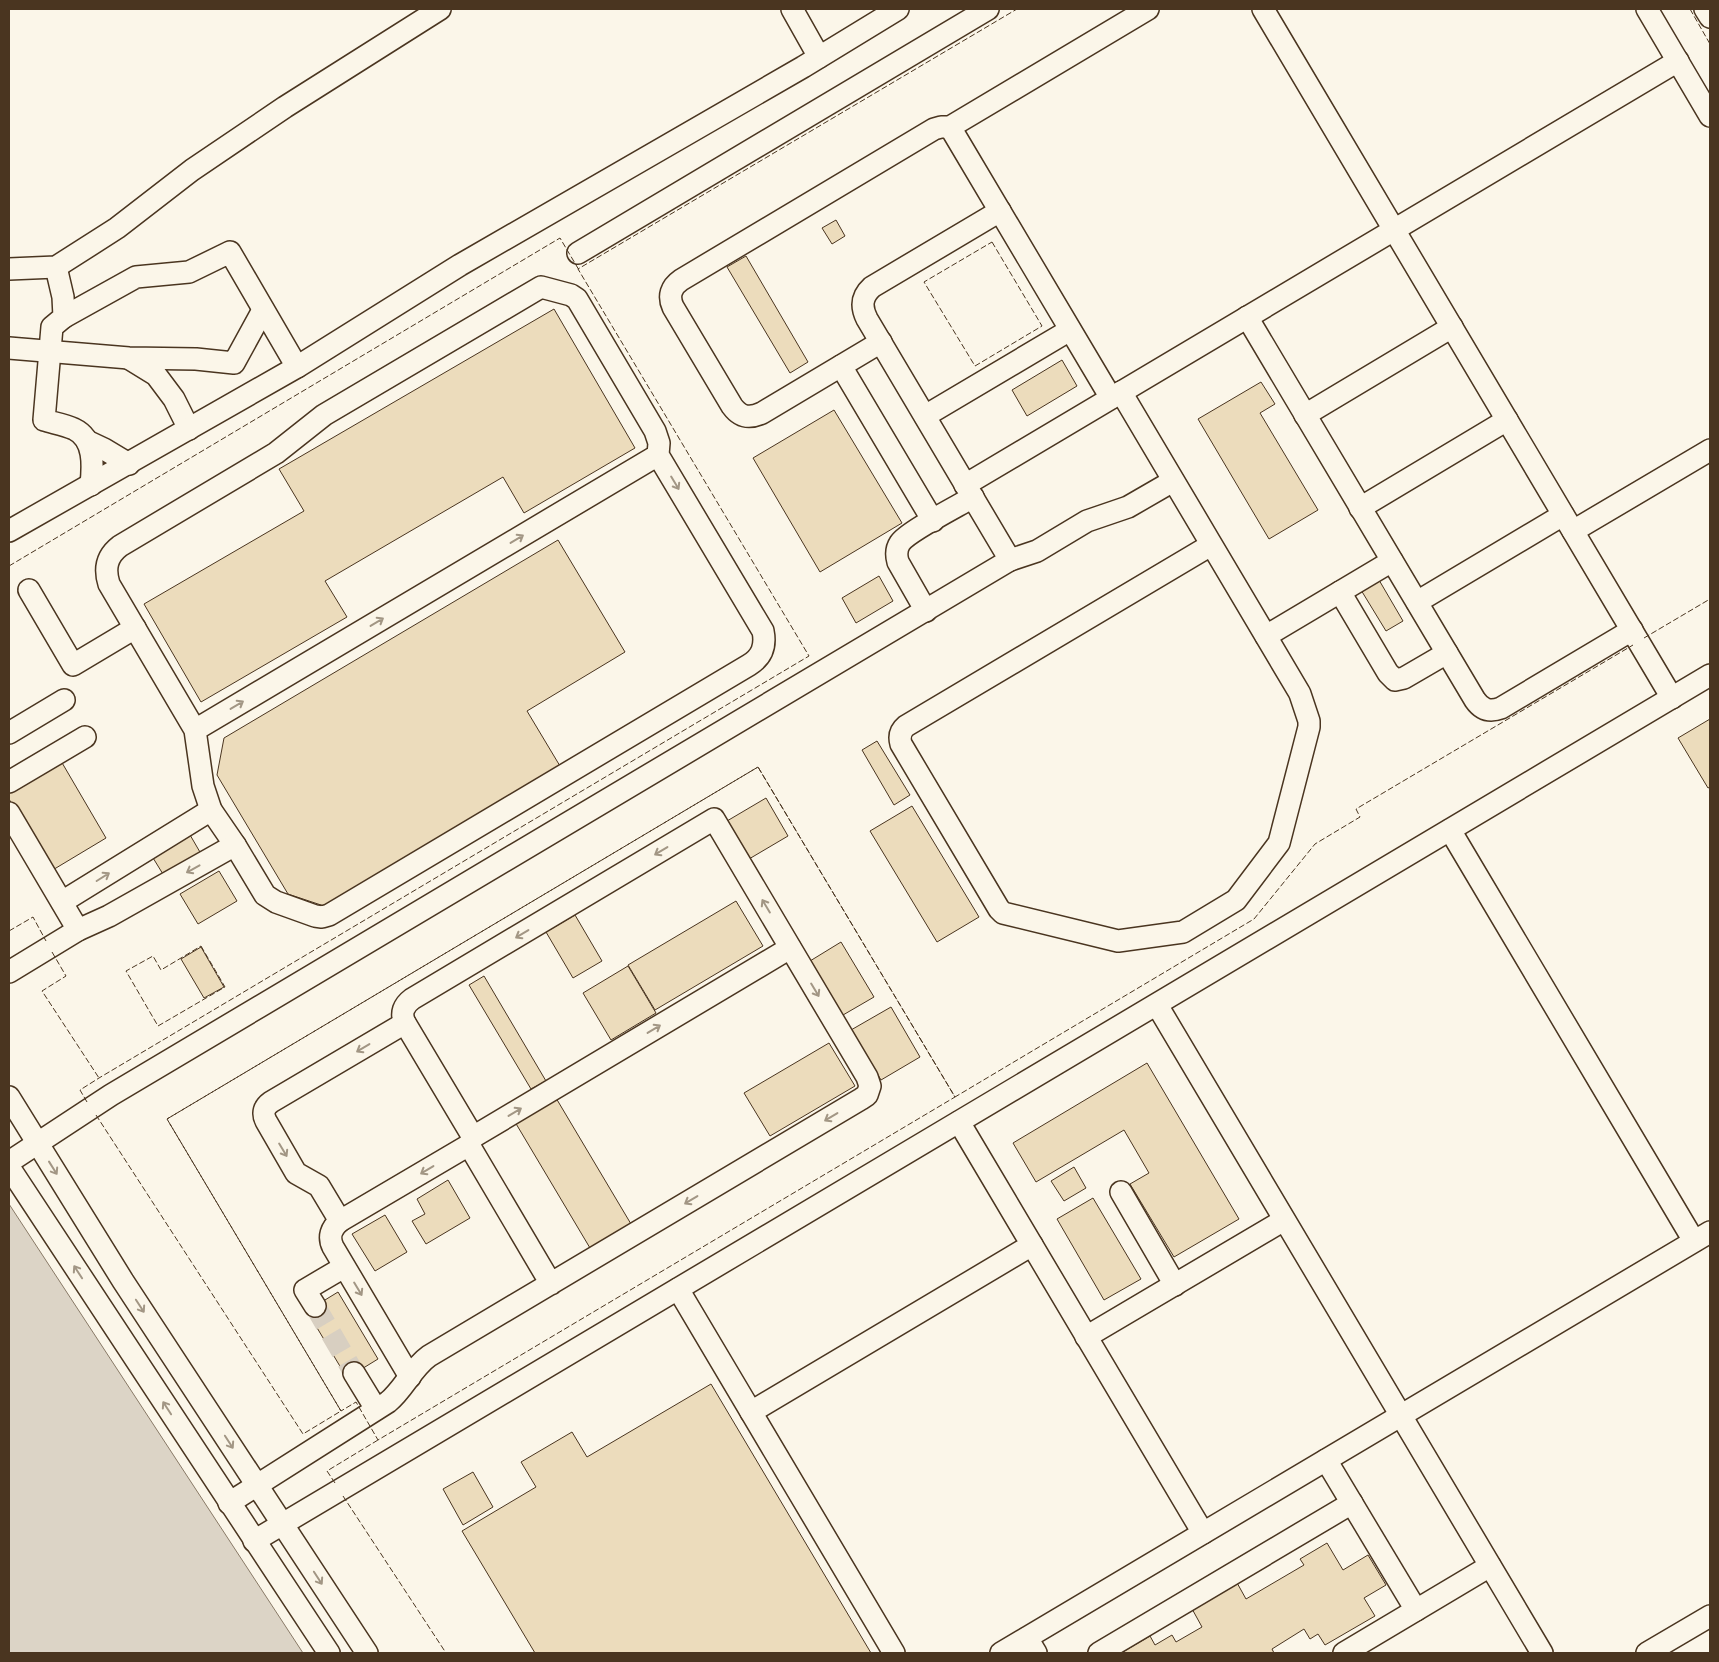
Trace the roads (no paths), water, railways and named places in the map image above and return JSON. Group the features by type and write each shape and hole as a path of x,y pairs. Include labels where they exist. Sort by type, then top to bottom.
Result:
{"street":[{"path":"9,269 56,268 117,228 192,170 285,106 440,9"},
{"path":"792,9 819,57"},
{"path":"9,531 297,367 460,266 898,9"},
{"path":"578,253 988,9"},
{"path":"881,342 758,415 748,417 740,415 732,406 673,307 670,296 672,288 689,275 934,130 941,127 950,127 1148,9"},
{"path":"1263,9 1672,698"},
{"path":"1647,9 1710,116"},
{"path":"1705,9 1710,17"},
{"path":"926,611 898,562 896,554 898,546 903,539 933,521 969,491 1116,395 1678,61"},
{"path":"950,127 1070,330 1173,481 1266,636 1300,694 1309,727 1279,842 1238,900 1184,932 1118,941 1005,913 1000,910 901,744 901,732 906,726 1211,545"},
{"path":"1000,211 868,291 863,300 863,310 1010,560"},
{"path":"128,464 104,448 87,441 76,430 44,420 52,327 64,316 136,277 189,272 230,252 297,367"},
{"path":"56,268 63,297 64,316"},
{"path":"541,287 571,295 577,299 655,431 659,443 658,455 763,631 764,646 756,661 326,916 315,916 268,898 211,810 202,786 195,730 135,628 107,578 106,566 115,550 276,453 324,416 541,287"},
{"path":"9,348 129,358 196,359 234,363 263,310"},
{"path":"1247,317 1476,703 1482,708 1493,710 1501,708 1632,630"},
{"path":"1305,415 1452,327"},
{"path":"924,416 1070,330"},
{"path":"129,358 156,375 174,399 189,429"},
{"path":"842,366 933,521"},
{"path":"1360,508 1507,420"},
{"path":"87,441 93,458 91,485"},
{"path":"1416,602 1710,450"},
{"path":"195,730 658,455"},
{"path":"9,1162 111,1095 1010,560 1037,551 1087,521 1128,507 1173,481"},
{"path":"1266,636 1392,561"},
{"path":"29,590 74,665 135,628"},
{"path":"1340,592 1388,673 1396,680 1404,678 1447,654"},
{"path":"254,1541 1710,675"},
{"path":"9,733 64,700"},
{"path":"9,782 85,737"},
{"path":"62,902 211,810"},
{"path":"9,814 78,930"},
{"path":"229,1503 392,1399 420,1364 429,1356 551,1284 867,1095 870,1086 867,1077 714,819 412,999 403,1009 402,1017 405,1023 551,1284"},
{"path":"1001,1653 1032,1646 1203,1533 1702,1236 1450,830"},
{"path":"9,972 78,930 109,916 236,846"},
{"path":"410,1377 333,1247 330,1237 334,1226 790,948"},
{"path":"1156,1004 1542,1653"},
{"path":"340,1221 319,1186 296,1173 266,1121 264,1109 271,1102 405,1023"},
{"path":"9,1097 129,1289 367,1653"},
{"path":"959,1122 1203,1533"},
{"path":"9,1168 329,1653"},
{"path":"1121,1192 1175,1284"},
{"path":"1086,1337 1284,1220"},
{"path":"751,1412 1032,1245"},
{"path":"315,1306 305,1290 344,1267"},
{"path":"678,1289 894,1653"},
{"path":"354,1373 376,1410"},
{"path":"1326,1460 1416,1610"},
{"path":"1099,1653 1352,1503"},
{"path":"1358,1650 1416,1610 1490,1566"},
{"path":"1647,1653 1710,1616"}],"tunnel":[{"path":"315,1306 354,1373"}]}
